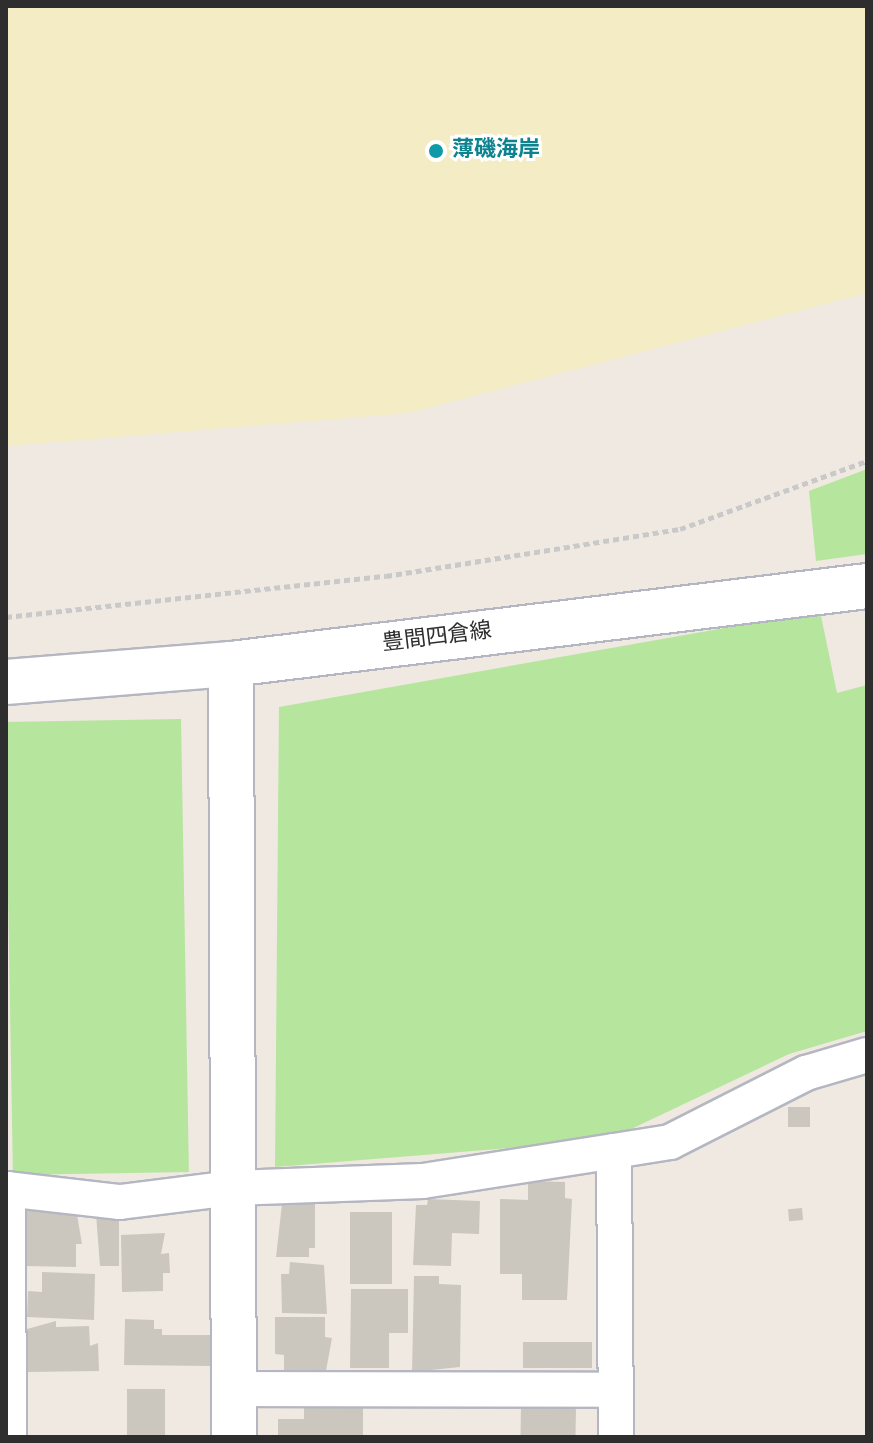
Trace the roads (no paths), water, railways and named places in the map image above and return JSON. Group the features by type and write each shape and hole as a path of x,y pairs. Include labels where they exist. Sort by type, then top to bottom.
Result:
{"main road":[{"name":"豊間四倉線","path":"6,682 231,664 867,586"},
{"path":"231,664 234,1437"}],"street":[{"path":"9,1437 7,1189 120,1202 233,1188 423,1181 670,1142 806,1073 867,1055"},
{"path":"614,1151 616,1437"},
{"path":"234,1389 616,1390"}],"place":[{"name":"薄磯海岸","path":"436,151"}]}
